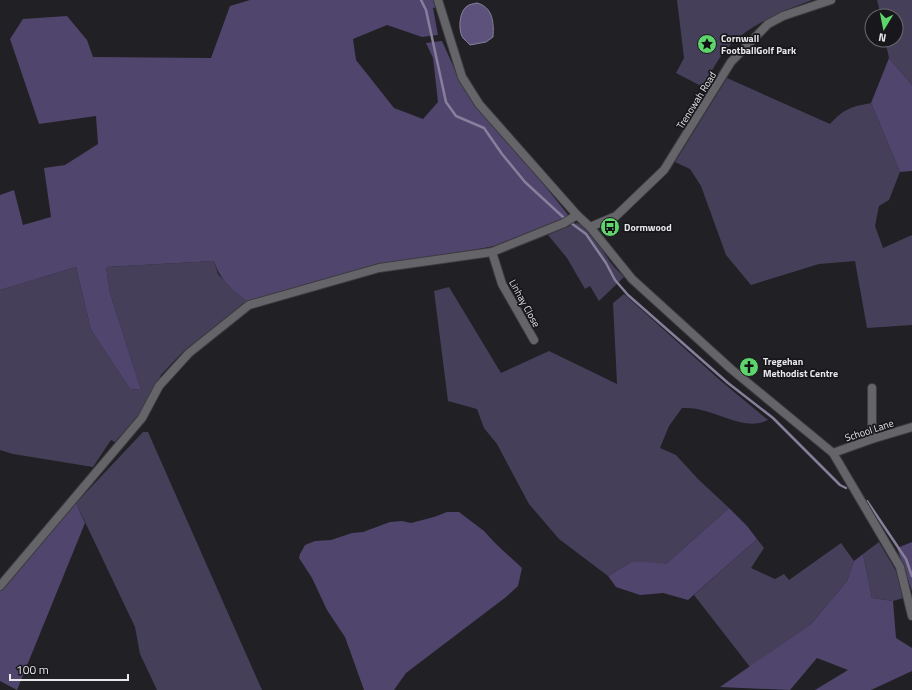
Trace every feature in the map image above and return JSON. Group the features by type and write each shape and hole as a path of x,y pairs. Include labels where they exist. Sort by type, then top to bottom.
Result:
{"street":[{"path":"438,0 462,77 480,104 571,219 590,227 632,279 731,370 833,453 900,568 912,616"},
{"name":"Trenowah Road","path":"590,227 616,216 664,170 731,62 768,24 783,16 831,0"},
{"path":"0,586 142,418 159,386 189,353 248,304 379,268 492,252 571,219"},
{"name":"Linhay Close","path":"492,252 502,284 534,340"},
{"path":"872,388 872,439"},
{"name":"School Lane","path":"833,453 872,439 912,428"}],"shaded area":[{"path":"250,0 438,0 440,6 433,8 438,35 422,37 387,25 353,39 356,60 394,108 423,119 438,102 433,58 426,43 442,41 459,79 569,216 494,246 379,268 248,302 223,280 214,261 106,267 110,293 141,390 130,389 91,330 76,267 0,290 0,195 14,190 23,225 51,217 44,168 65,165 98,144 96,116 39,124 10,39 23,19 67,16 87,40 93,57 211,58 230,6"},
{"name":"Cornwall FootballGolf Park","path":"677,0 812,0 764,21 742,35 732,43 721,56 703,87 676,73 684,58"},
{"path":"877,0 912,0 912,85 889,58 887,48 904,48 904,8 879,8"},
{"path":"477,3 486,8 491,16 493,21 493,37 486,42 470,45 461,35 461,18 466,7"},
{"path":"889,58 912,85 912,171 900,172 871,103"},
{"path":"727,78 830,124 848,109 871,103 900,172 889,200 879,206 875,226 883,248 912,235 912,325 867,328 855,261 819,264 751,285 726,255 701,186 690,169 675,162"},
{"path":"576,223 581,224 591,233 611,263 624,277 599,301 590,286 585,289 567,258 548,235"},
{"path":"214,261 218,274 229,286 248,302 186,349 176,359 161,375 145,408 115,442 111,440 93,467 13,454 0,450 0,290 76,267 91,330 130,389 141,390 110,293 106,267"},
{"path":"449,287 501,373 549,351 617,384 613,303 624,294 721,381 768,420 752,424 743,423 698,409 682,408 669,426 660,448 676,455 698,479 729,508 665,565 633,561 608,576 559,539 529,504 497,444 484,428 477,409 448,401 434,291"},
{"path":"143,432 148,432 262,690 157,690 140,654 135,627 76,503"},
{"path":"76,503 85,523 17,690 0,681 0,591"},
{"path":"729,508 747,526 757,539 688,600 663,593 640,595 616,587 608,576 633,561 666,564"},
{"path":"447,512 459,512 484,531 522,568 518,586 506,597 406,673 394,690 364,690 345,637 327,610 312,578 299,558 300,554 305,545 315,541 331,540 352,533 363,532 390,522 402,521 411,523"},
{"path":"757,539 764,548 751,568 775,579 784,574 789,580 841,543 854,561 847,581 811,624 750,667 694,595"},
{"path":"879,542 896,571 903,598 893,601 872,598 863,554"},
{"path":"912,542 912,591 897,548"},
{"path":"863,554 872,598 893,601 896,638 912,648 912,671 871,690 815,690 848,670 817,658 790,690 720,687 811,624 847,581 854,561"}],"waterway":[{"path":"421,0 426,10 446,102 456,116 484,128 502,154 525,182 563,217 586,234 606,263 615,280 628,295 728,383 773,418 840,485 846,488"},
{"path":"867,501 906,559 912,576"}],"place":[{"name":"Cornwall FootballGolf Park","path":"707,44"},
{"name":"Dormwood","path":"610,227"},
{"name":"Tregehan Methodist Centre","path":"749,367"}]}
